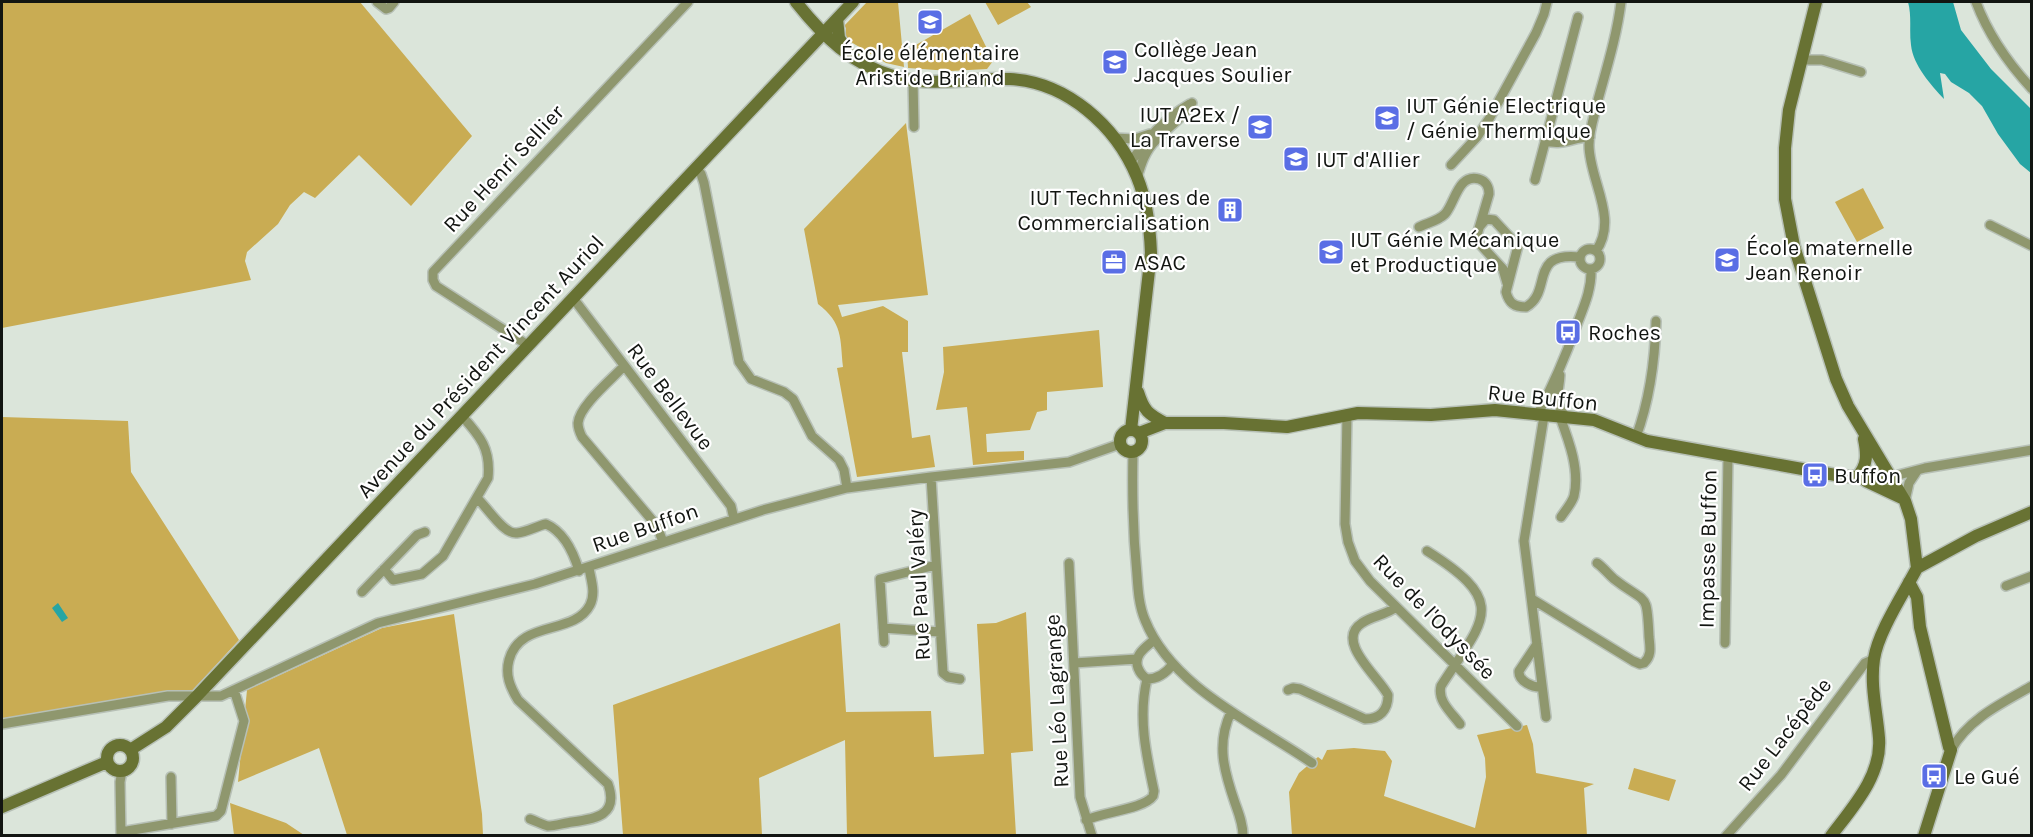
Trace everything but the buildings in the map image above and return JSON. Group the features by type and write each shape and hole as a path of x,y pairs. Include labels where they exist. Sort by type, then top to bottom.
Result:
{"main road":[{"path":"796,2 823,34 844,53 885,74 929,82 1011,79 1044,86 1083,106 1114,138 1137,178 1150,230 1135,431 1142,439 1137,449 1124,449 1120,444 1122,434 1135,431"},
{"name":"Avenue du Président Vincent Auriol","path":"130,750 166,726 196,697 853,2"},
{"path":"1816,2 1790,110 1785,148 1785,199 1794,246 1826,350 1848,406 1904,499 1911,519 1917,568"},
{"path":"837,19 839,38 861,62"},
{"path":"1137,388 1149,415 1165,423"},
{"name":"Rue Buffon","path":"1135,431 1165,423 1224,423 1287,427 1347,414 1431,415 1495,410 1594,420 1647,441 1857,477 1880,479 1891,477"},
{"name":"Rue Buffon","path":"1137,449 1151,436 1186,423"},
{"path":"1863,432 1867,452 1866,461 1864,470 1857,477 1904,499"},
{"path":"1831,836 1867,786 1874,770 1879,751 1873,678 1874,659 1879,641 1917,568 1976,536 2031,512"},
{"path":"1909,582 1917,597 1920,627 1951,750 1924,836"},
{"path":"124,746 130,750 133,761 129,768 122,771 114,770 107,762 108,752 113,747 124,746"},
{"path":"2,807 107,762"}],"street":[{"path":"377,2 386,9 394,2"},
{"name":"Rue Henri Sellier","path":"529,346 436,286 433,272 688,2"},
{"path":"1450,165 1477,137 1490,118 1536,33 1546,2"},
{"path":"1580,257 1582,266 1591,269 1597,266 1600,260 1596,251 1603,236 1605,214 1590,157 1590,137 1619,23 1621,2"},
{"path":"1976,2 1984,21 2014,69 2031,88"},
{"path":"1534,180 1578,17"},
{"path":"1805,47 1822,60"},
{"path":"1802,60 1822,60 1862,72"},
{"path":"913,80 914,127"},
{"path":"1130,163 1152,133 1179,110 1192,103 1184,116 1149,149 1137,178"},
{"path":"1114,138 1135,139 1152,133"},
{"path":"1545,141 1560,144 1590,137"},
{"path":"696,168 704,183 739,362 751,379 784,392 793,399 812,436 839,460 848,488"},
{"path":"1419,227 1444,215 1460,188 1470,179 1480,180 1488,187 1490,194 1478,241 1503,268 1507,283"},
{"path":"1486,206 1494,220 1518,246 1506,292 1508,299 1518,307 1526,307 1536,299 1548,264 1556,259 1580,257 1586,250 1596,251"},
{"path":"1480,226 1486,219 1494,220"},
{"path":"1990,225 2031,246"},
{"path":"1546,717 1524,541 1540,416 1588,294 1592,282 1591,269"},
{"name":"Rue Bellevue","path":"573,298 731,506 734,519"},
{"path":"1636,437 1645,413 1650,386 1656,321"},
{"path":"624,366 584,408 578,422 579,429 582,437 657,526 663,542"},
{"path":"1560,370 1558,409 1568,437 1575,478 1574,499 1561,517"},
{"name":"Rue de l'Odyssée","path":"1347,414 1345,524 1347,542 1355,561 1396,607 1517,726"},
{"path":"384,569 393,580 422,574 430,568 450,547 488,478 489,469 481,436 462,416"},
{"name":"Rue Buffon","path":"2,724 168,696 221,696 378,623 476,600 584,570 734,519 848,488 1069,462 1120,444"},
{"path":"1137,449 1135,556 1139,600 1144,619 1154,640 1173,664 1205,693 1312,763"},
{"path":"1891,477 2031,450"},
{"name":"Impasse Buffon","path":"1725,643 1728,456"},
{"path":"1904,499 1917,471"},
{"name":"Rue Paul Valéry","path":"931,477 943,673 948,677 960,679"},
{"path":"477,498 511,533 546,524 552,527 573,552 593,589 589,606 583,613 572,620 529,634 521,641 513,650 508,662 507,674 518,700 609,784 612,793 610,804 605,813 596,819 547,826 530,819"},
{"path":"362,592 417,535 425,532"},
{"path":"1427,551 1455,568 1474,588 1482,609 1476,633 1439,692 1441,700 1460,724"},
{"name":"Rue Léo Lagrange","path":"1069,563 1080,797 1092,836"},
{"path":"1532,599 1633,661 1644,663 1650,654 1648,607 1644,598 1612,578 1607,570 1597,563"},
{"path":"884,642 880,579 936,565"},
{"path":"2006,586 2031,576"},
{"path":"1288,690 1300,689 1365,719 1381,715 1386,710 1388,695 1355,651 1354,633 1363,621 1387,614 1396,607"},
{"path":"883,628 940,632"},
{"path":"1154,640 1137,659 1143,677 1153,679 1167,671 1173,664"},
{"path":"1537,644 1518,675 1536,688 1542,687"},
{"path":"1074,663 1137,659"},
{"name":"Rue Lacépède","path":"1726,836 1781,775 1865,663 1874,659"},
{"path":"1086,820 1098,814 1143,803 1153,796 1143,725 1147,679"},
{"path":"1951,750 1958,737 1968,728 1993,708 2031,686"},
{"path":"122,771 120,782 121,834 216,816 221,811 226,796 244,721 234,690"},
{"path":"1231,711 1223,735 1222,751 1225,772 1240,817 1243,836"},
{"path":"171,777 172,824"}],"shaded area":[{"path":"2,2 360,2 472,136 411,206 359,155 315,198 304,192 290,205 278,224 247,252 245,261 251,280 2,328"},
{"path":"867,2 898,2 904,67 886,63 846,39 844,26"},
{"path":"985,2 1027,2 1031,7 998,25"},
{"path":"970,14 993,61 987,69 950,71 908,68 907,50"},
{"path":"906,123 928,295 838,305 842,317 883,306 908,321 908,352 902,352 912,438 930,435 935,467 857,477 837,368 843,367 839,332 832,318 818,304 804,229"},
{"path":"1863,188 1884,228 1857,242 1835,202"},
{"path":"1099,330 1103,387 1047,392 1047,410 1037,412 1030,430 986,434 987,452 1024,451 1024,460 973,465 967,407 936,410 944,372 943,347"},
{"path":"2,417 128,421 131,472 239,640 192,691 166,692 2,719"},
{"path":"1026,612 1033,751 1011,753 1016,835 847,835 845,740 759,778 762,835 623,835 613,705 840,623 846,712 931,711 934,757 984,754 977,624 996,623"},
{"path":"454,614 483,835 347,835 319,748 238,782 247,690 382,628"},
{"path":"1527,725 1533,744 1536,773 1594,784 1584,788 1587,836 1292,835 1289,792 1299,773 1318,757 1322,760 1327,750 1354,748 1385,751 1392,761 1384,796 1475,828 1486,777 1485,758 1477,735"},
{"path":"1634,768 1676,780 1669,801 1628,789"},
{"path":"230,803 286,823 304,835 234,835"}],"water":[{"path":"1908,2 1953,2 1961,30 1991,69 2031,109 2031,173 2020,164 1998,134 1982,106 1969,93 1951,82 1945,74 1940,73 1944,99 1923,74 1912,52"},
{"path":"58,603 68,618 62,622 52,608"}],"place":[{"name":"École élémentaire Aristide Briand","path":"930,22"},
{"name":"Collège Jean Jacques Soulier","path":"1115,62"},
{"name":"IUT Génie Electrique / Génie Thermique","path":"1387,118"},
{"name":"IUT A2Ex / La Traverse","path":"1260,127"},
{"name":"IUT d'Allier","path":"1296,159"},
{"name":"IUT Techniques de Commercialisation","path":"1230,210"},
{"name":"IUT Génie Mécanique et Productique","path":"1331,252"},
{"name":"École maternelle Jean Renoir","path":"1727,260"},
{"name":"ASAC","path":"1114,262"},
{"name":"Roches","path":"1568,332"},
{"name":"Buffon","path":"1815,475"},
{"name":"Le Gué","path":"1934,776"}]}
